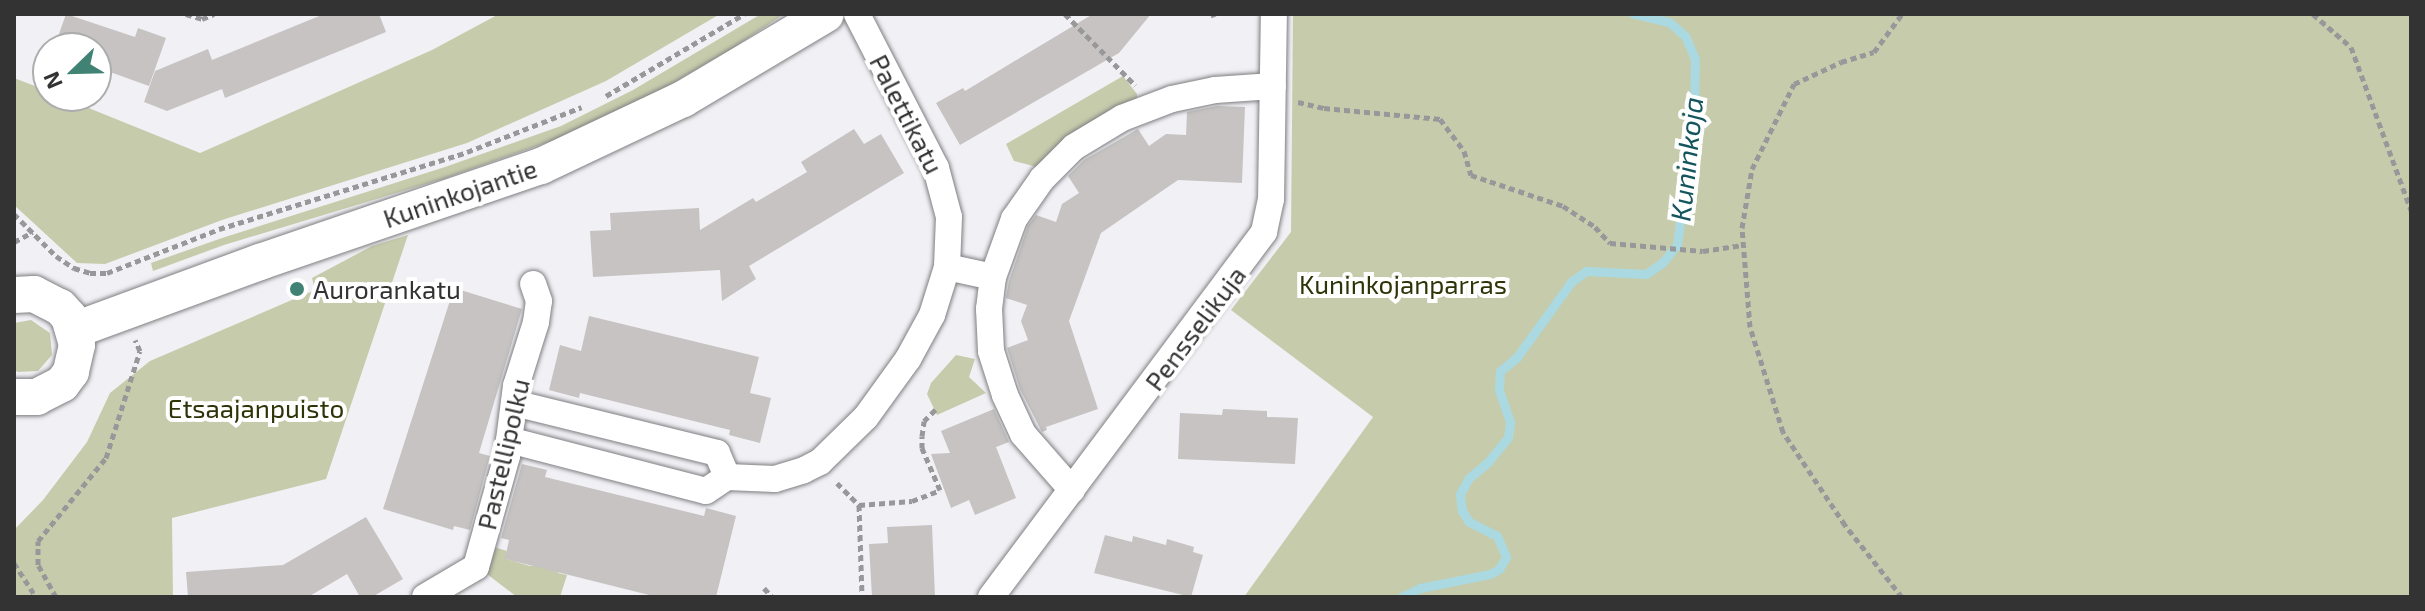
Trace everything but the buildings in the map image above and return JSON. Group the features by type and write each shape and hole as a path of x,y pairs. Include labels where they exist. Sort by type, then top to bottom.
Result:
{"main road":[{"name":"Kuninkojantie","path":"75,330 260,262 541,166 683,99 826,14"},
{"path":"14,295 34,294 48,299 69,317 75,330 76,359 62,384 37,397 14,397"}],"street":[{"name":"Palettikatu","path":"509,440 706,491 727,477 775,479 820,462 848,437 908,359 932,315 947,267 949,217 944,190 857,14"},
{"name":"Pensselikuja","path":"991,597 1264,232 1271,199 1274,14"},
{"path":"1072,490 1033,448 1005,395 991,351 989,309 993,277 1014,219 1042,179 1074,147 1146,107 1215,90 1274,91"},
{"path":"947,267 993,277"},
{"name":"Pastellipolku","path":"425,597 476,567 536,322 539,301 533,284"},
{"path":"514,403 717,453 727,477"}],"path":[{"path":"186,14 202,19 214,14"},
{"path":"599,99 636,81 744,14"},
{"path":"1065,14 1131,78 1146,107"},
{"path":"1902,14 1874,52 1841,62 1794,84 1752,169 1742,228 1750,327 1783,432 1845,525 1902,597"},
{"path":"2313,14 2351,47 2411,210"},
{"path":"1274,91 1324,108 1440,119 1464,151 1471,175 1563,206 1595,227 1610,243 1703,251 1743,245"},
{"path":"14,214 56,256 74,268 90,273 107,273 219,229 467,152 587,105"},
{"path":"14,242 33,232"},
{"path":"56,597 38,565 38,541 106,458 140,351"},
{"path":"859,505 912,501 940,490 922,448 924,421 937,408"},
{"path":"832,475 859,505 862,597"},
{"path":"14,563 36,597"},
{"path":"764,588 772,597"}],"green space":[{"path":"499,14 720,14 606,81 467,143 222,220 105,264 77,263 14,205 14,78 32,85 32,112 99,112 200,153 432,50"},
{"path":"761,14 784,14 639,103 566,136 446,178 224,245 153,271 151,263 561,126 633,90"},
{"name":"Kuninkojanparras","path":"1293,14 2411,14 2411,597 1244,597 1373,417 1231,310 1291,232"},
{"path":"1123,76 1137,94 1137,99 1037,167 1014,161 1006,144"},
{"name":"Etsaajanpuisto","path":"408,235 326,479 172,518 173,597 14,597 14,530 43,500 87,442 110,393 150,361 315,290 312,278 372,246"},
{"path":"31,320 50,333 52,355 38,371 18,372 14,370 14,323"},
{"path":"956,355 975,359 969,377 986,393 937,415 927,394 931,383"},
{"path":"494,547 507,551 506,559 530,566 560,564 558,573 567,575 560,597 517,597 487,574"}],"waterway":[{"name":"Kuninkoja","path":"1401,597 1420,588 1490,574 1499,569 1506,557 1497,536 1469,522 1462,511 1460,494 1469,478 1488,462 1508,437 1510,422 1499,390 1500,371 1517,357 1571,282 1586,271 1646,274 1663,262 1677,245 1694,116 1695,59 1685,36 1669,22 1633,14"}],"place":[{"name":"Aurorankatu","path":"297,289"}]}
